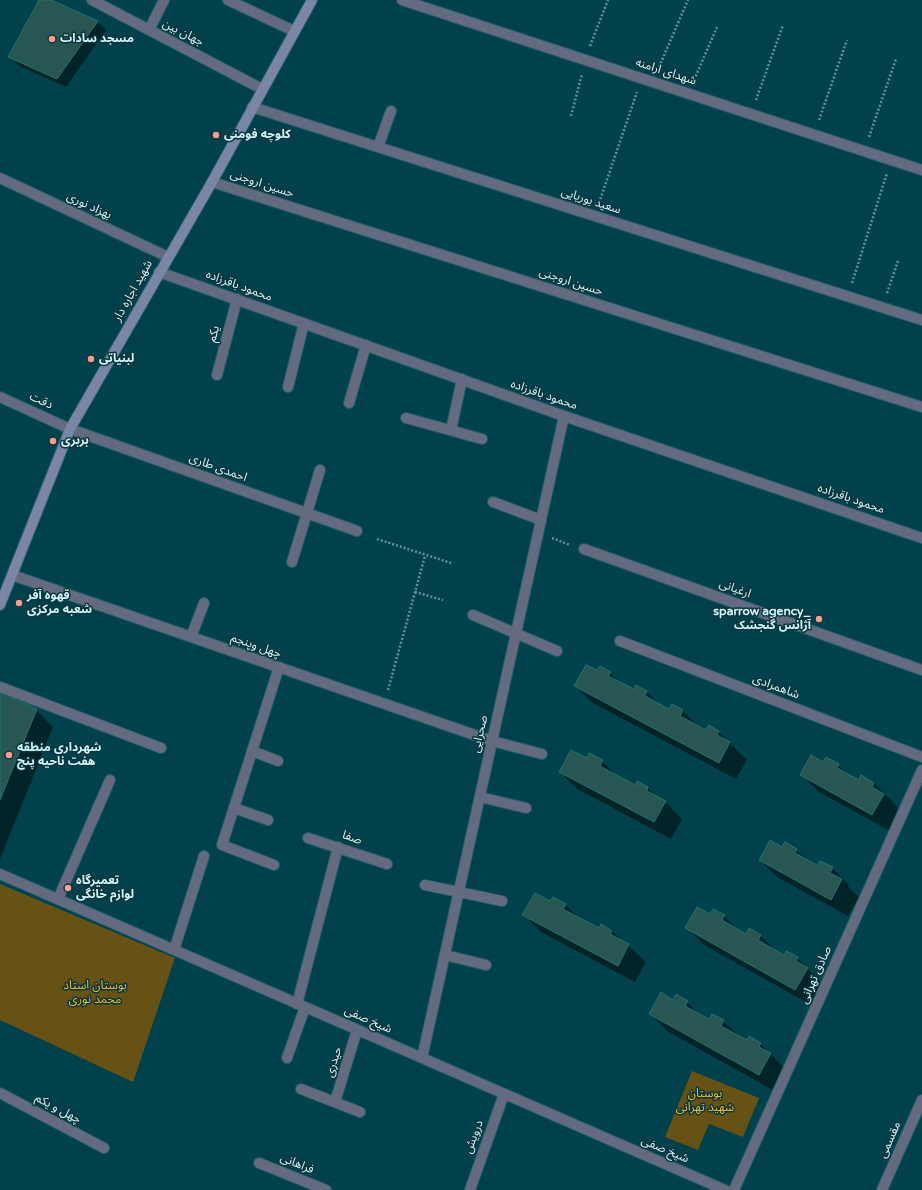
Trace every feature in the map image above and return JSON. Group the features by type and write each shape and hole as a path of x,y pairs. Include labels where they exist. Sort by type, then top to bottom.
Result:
{"main road":[{"name":"شهید اجاره دار","path":"0,606 70,429 212,182 312,0"}],"street":[{"name":"جهان‌ بین","path":"92,0 262,89"},
{"path":"149,30 164,0"},
{"path":"228,0 294,31"},
{"name":"شهدای ارامنه","path":"402,0 922,170"},
{"name":"سعید بوریایی","path":"252,107 922,320"},
{"path":"378,147 391,111"},
{"name":"بهزاد نوری","path":"0,178 168,257"},
{"name":"حسین اروجنی","path":"212,182 922,407"},
{"name":"محمود باقرزاده","path":"159,272 564,416 922,538"},
{"name":"یکم","path":"216,374 237,299"},
{"path":"288,386 304,323"},
{"path":"349,403 366,345"},
{"path":"450,430 462,379"},
{"name":"دقت","path":"0,397 70,429"},
{"name":"صحرایی","path":"422,1058 564,416"},
{"path":"406,418 482,439"},
{"name":"احمدی طاری","path":"70,429 357,531"},
{"path":"292,562 320,470"},
{"path":"493,502 541,520"},
{"name":"ارغیانی","path":"584,549 922,670"},
{"name":"چهل وپنجم","path":"12,575 492,741 542,754"},
{"path":"191,637 204,603"},
{"path":"473,616 558,651"},
{"name":"شاهمرادی","path":"620,641 922,758"},
{"path":"274,865 222,845 279,667"},
{"path":"0,687 161,748"},
{"path":"252,751 278,761"},
{"name":"صادق تهرانی","path":"734,1190 922,770"},
{"path":"58,899 110,780"},
{"path":"480,797 526,808"},
{"path":"234,808 268,820"},
{"name":"صفا","path":"308,838 387,864"},
{"path":"286,1058 301,1005 338,847"},
{"path":"174,950 204,856"},
{"name":"شیخ صفی","path":"0,874 725,1190"},
{"path":"425,885 502,901"},
{"path":"445,955 486,965"},
{"name":"حیدری","path":"335,1102 357,1030"},
{"path":"301,1089 360,1112"},
{"name":"چهل و یکم","path":"0,1093 104,1148"},
{"name":"درویش","path":"470,1190 504,1094"},
{"name":"مقسمی","path":"882,1190 922,1100"},
{"name":"فراهانی","path":"259,1163 326,1190"}],"path":[{"path":"571,116 585,60 608,0"},
{"path":"652,81 688,0"},
{"path":"751,114 783,25"},
{"path":"688,93 717,27"},
{"path":"814,134 848,40"},
{"path":"864,151 896,59"},
{"path":"595,216 642,78"},
{"path":"848,296 891,160"},
{"path":"882,307 898,261"},
{"path":"538,533 584,549"},
{"path":"377,539 425,556 451,563"},
{"path":"384,704 425,556"},
{"path":"415,592 443,600"}],"green space":[{"name":"بوستان استاد محمد نوری","path":"0,884 175,958 133,1082 0,1020"},
{"name":"بوستان شهید تهرانی","path":"692,1071 759,1098 743,1137 709,1124 698,1150 665,1137"}],"building":[{"name":"مسجد سادات","path":"39,0 51,0 98,21 57,79 8,57"},
{"path":"586,665 597,670 600,666 611,672 608,676 634,689 636,685 647,691 645,696 669,709 672,704 683,710 680,716 706,730 709,725 719,731 717,735 730,742 719,763 574,686"},
{"name":"شهرداری منطقه هفت ناحیه پنج","path":"0,693 37,709 0,800"},
{"path":"571,750 587,758 589,753 603,760 600,766 635,785 637,781 648,787 647,791 666,801 654,822 559,772"},
{"path":"811,755 823,762 826,757 839,764 837,768 859,780 861,775 874,783 872,787 884,794 872,815 800,775"},
{"path":"770,840 782,847 785,842 797,849 795,853 817,865 820,861 833,867 830,873 842,879 831,900 759,860"},
{"path":"535,893 550,901 553,897 566,904 563,909 599,928 601,924 612,931 610,934 629,944 618,966 522,915"},
{"path":"697,907 710,914 713,909 725,915 722,920 746,934 749,928 761,935 758,940 784,955 786,951 798,957 796,961 808,968 795,990 685,928"},
{"path":"661,992 673,1000 676,994 688,1001 685,1006 709,1019 712,1014 724,1020 721,1026 747,1040 749,1036 761,1043 759,1047 771,1053 759,1075 649,1014"}],"place":[{"name":"مسجد سادات","path":"52,39"},
{"name":"کلوچه فومنی","path":"216,135"},
{"name":"لبنیاتی","path":"91,359"},
{"name":"بربری","path":"53,441"},
{"name":"قهوه آفر شعبه مرکزی","path":"19,603"},
{"name":"sparrow agency_ آژانس گنجشک","path":"819,619"},
{"name":"شهرداری منطقه هفت ناحیه پنج","path":"9,755"},
{"name":"تعمیرگاه لوازم خانگی","path":"68,888"}]}
